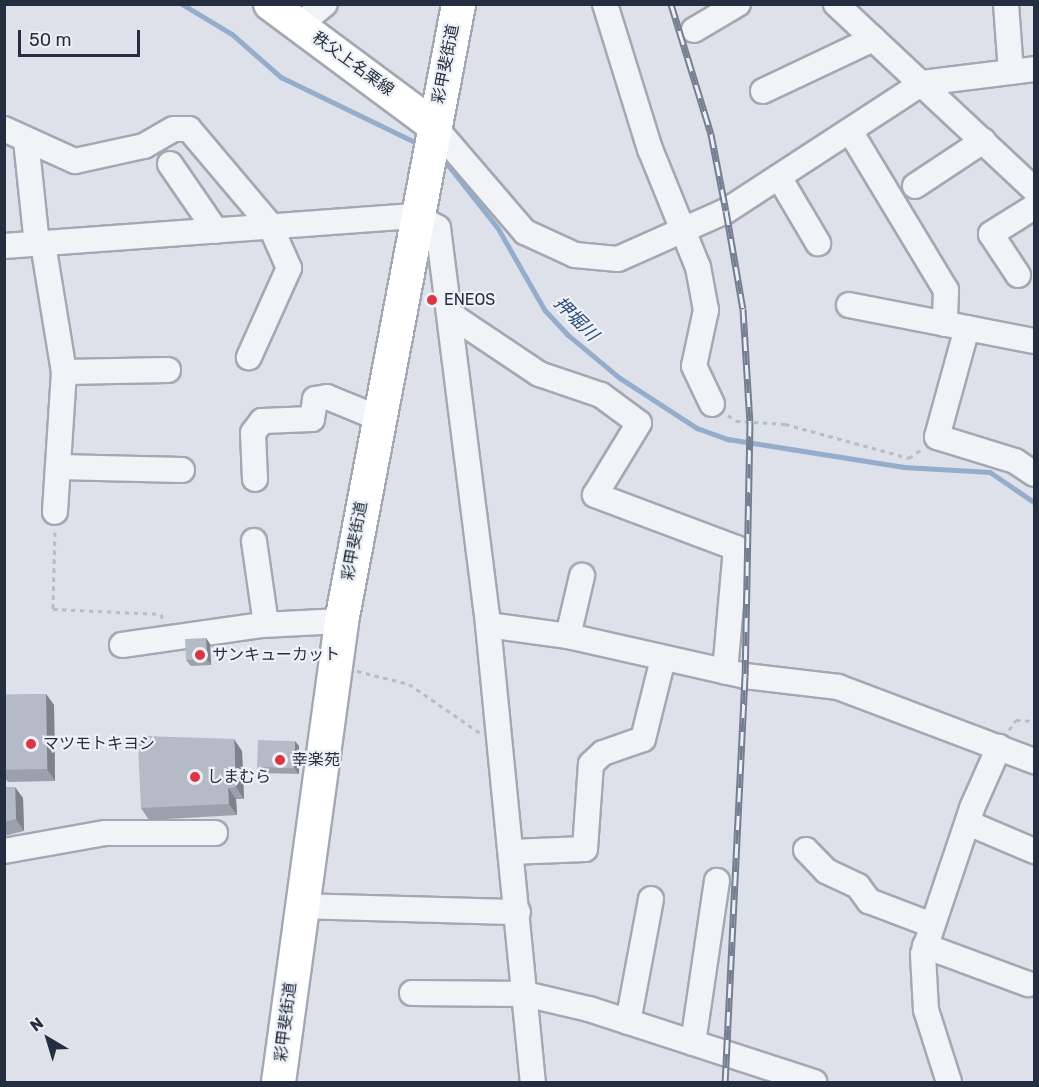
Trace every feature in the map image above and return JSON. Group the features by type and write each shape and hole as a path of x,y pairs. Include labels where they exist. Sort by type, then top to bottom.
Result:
{"highway":[{"name":"彩甲斐街道","path":"278,1083 300,906 341,621 376,417 458,4"}],"main road":[{"name":"秩父上名栗線","path":"270,4 299,25 432,135"}],"street":[{"path":"299,25 326,4"},
{"path":"605,4 681,229 698,267 706,310 694,366 712,404"},
{"path":"694,30 738,4"},
{"path":"836,4 1035,189"},
{"path":"432,135 525,232 575,255 618,259 681,229 726,211 921,83 1023,71 1006,4"},
{"path":"762,91 873,39"},
{"path":"15,134 75,161 144,146 174,129 189,129 270,225 289,267 249,357"},
{"path":"850,131 946,290 956,326 938,437 1015,461 1035,474"},
{"path":"15,134 40,244 64,372 55,512"},
{"path":"915,186 984,141"},
{"path":"170,164 216,231"},
{"path":"779,177 818,243"},
{"path":"4,246 216,231 420,204 438,228 454,317 518,912 533,1083"},
{"path":"1018,275 991,234 1035,207"},
{"path":"849,305 1035,341"},
{"path":"454,317 539,374 601,395 639,423 595,495 736,548 725,672"},
{"path":"64,372 168,370"},
{"path":"255,479 253,433 262,421 312,419 315,399 327,397 376,417"},
{"path":"58,468 182,470"},
{"path":"254,541 266,624"},
{"path":"568,636 582,576"},
{"path":"122,645 266,624 341,621"},
{"path":"488,625 568,636 725,672 838,687 1035,761"},
{"path":"511,852 585,849 591,764 603,753 643,739 663,659"},
{"path":"949,1083 926,1010 929,935 968,824 999,747"},
{"path":"968,824 1035,851"},
{"path":"4,851 105,833 215,832"},
{"path":"806,850 826,871 858,886 869,901 929,935 1028,984"},
{"path":"693,1043 717,881"},
{"path":"628,1022 651,899"},
{"path":"300,906 518,912"},
{"path":"412,993 525,994 628,1022 814,1083"}],"path":[{"path":"712,404 736,421 785,424 909,458 938,437"},
{"path":"55,512 53,609 161,614 170,638"},
{"path":"334,667 409,684 460,723 500,740"},
{"path":"999,747 1016,720 1035,721"}],"building":[{"path":"206,638 207,659 186,660 185,639"},
{"name":"マツモトキヨシ","path":"46,694 47,769 5,770 4,695"},
{"name":"しまむら","path":"145,736 234,739 236,787 228,788 229,804 141,808 138,744"},
{"name":"幸楽苑","path":"258,740 295,741 294,768 257,767"},
{"path":"4,787 15,787 16,819 4,822"}],"waterway":[{"name":"押堀川","path":"182,4 232,34 281,77 419,144"},
{"name":"押堀川","path":"442,157 498,228 545,310 567,334 620,378 697,428 728,439 904,467 990,472 1034,502"}],"railway":[{"path":"671,4 711,134 726,211 743,309 750,422 745,676 725,1082"}],"place":[{"name":"ENEOS","path":"432,300"},
{"name":"サンキューカット","path":"200,655"},
{"name":"マツモトキヨシ","path":"31,744"},
{"name":"幸楽苑","path":"280,760"},
{"name":"しまむら","path":"195,777"}]}
